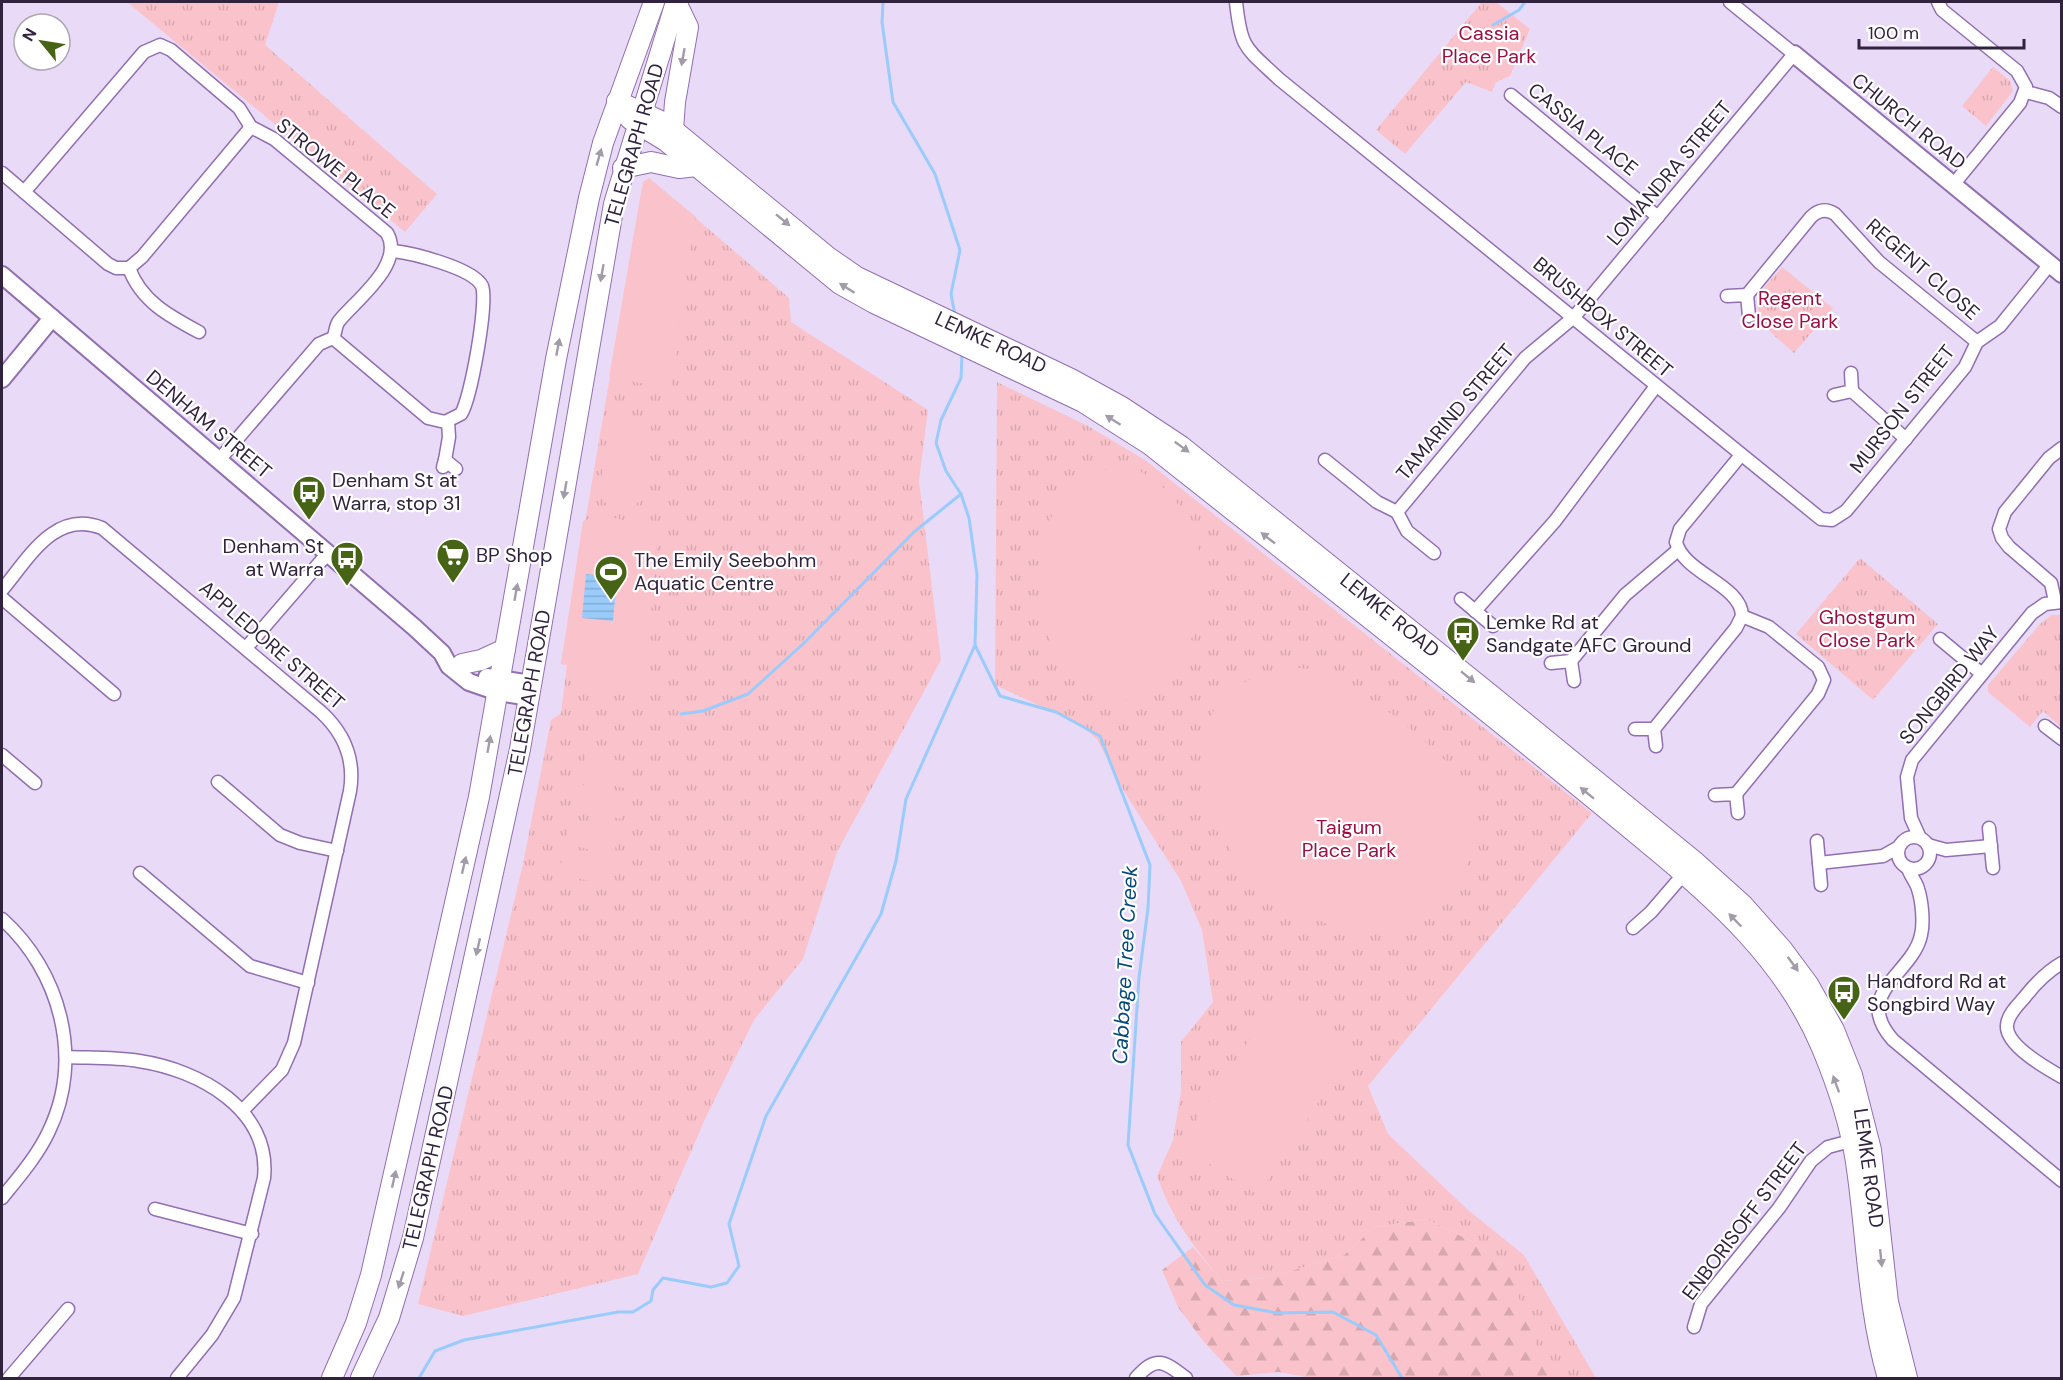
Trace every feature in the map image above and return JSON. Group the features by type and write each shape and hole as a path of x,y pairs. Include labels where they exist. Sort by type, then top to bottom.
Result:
{"main road":[{"name":"TELEGRAPH ROAD","path":"332,1378 356,1323 381,1236 479,797 564,315 594,175 615,106 654,2"},
{"name":"TELEGRAPH ROAD","path":"361,1378 389,1318 405,1268 491,890 530,691 604,258 623,168 676,2"},
{"path":"673,130 675,102 688,27 676,2"},
{"name":"LEMKE ROAD","path":"615,106 673,130 828,257 892,304"},
{"name":"LEMKE ROAD","path":"640,117 820,270 859,295 892,304 1004,356 1149,444 1689,867 1753,939 1787,984 1820,1044 1860,1139 1888,1302 1907,1378"},
{"path":"623,168 651,162 679,168 696,166"},
{"path":"462,664 482,660 505,649"},
{"name":"LEMKE ROAD","path":"1860,1139 1873,1322 1888,1378"}],"street":[{"name":"BRUSHBOX STREET","path":"1236,2 1239,33 1244,45 1278,79 1574,317 1812,514 1829,520"},
{"name":"CHURCH ROAD","path":"1730,2 2056,269"},
{"path":"1938,2 1942,10 2021,75 2026,92 2020,103 1953,184"},
{"path":"24,192 144,52 156,45 171,50 214,86 239,108 251,127"},
{"name":"LOMANDRA STREET","path":"1574,317 1794,54"},
{"path":"2026,92 2049,98 2061,107"},
{"name":"CASSIA PLACE","path":"1511,95 1658,217"},
{"name":"STROWE PLACE","path":"129,268 142,257 251,127 274,139 384,229 392,242 393,251 386,268 338,323 333,338 319,344 219,460"},
{"path":"2,173 108,264 116,268 129,268 136,286 143,294 170,316 199,332"},
{"name":"REGENT CLOSE","path":"1747,295 1811,217 1816,212 1827,210 1835,214 1879,262 1977,342"},
{"path":"333,338 424,415 437,422 448,422 461,414 466,404 484,291 479,281 469,274 412,253 393,251"},
{"name":"MURSON STREET","path":"1829,520 1846,511 1906,439 1968,363 1977,342 2000,326 2056,269"},
{"name":"DENHAM STREET","path":"2,275 442,653 499,686"},
{"path":"1726,296 1747,295 1749,316"},
{"name":"TAMARIND STREET","path":"1396,512 1525,358 1574,317"},
{"path":"2,380 52,318"},
{"path":"1851,373 1852,391 1906,439"},
{"path":"1475,611 1555,521 1656,386"},
{"path":"1834,395 1852,391"},
{"path":"448,422 449,437 444,464 456,470"},
{"path":"2058,602 2049,580 2009,547 1999,529 2005,512 2049,458 2061,448"},
{"path":"1656,746 1654,729 1736,628 1742,616 1741,606 1736,599 1678,550 1676,538 1680,529 1741,454"},
{"path":"1324,460 1377,502 1396,512 1407,531 1434,553"},
{"name":"APPLEDORE STREET","path":"2,590 52,532 73,524 95,525 115,536 329,719 346,746 352,779 308,984 287,1063 276,1078 242,1111"},
{"path":"1551,663 1571,661 1625,595 1678,550"},
{"path":"246,648 328,553"},
{"path":"2,598 114,694"},
{"path":"1461,600 1493,626"},
{"name":"SONGBIRD WAY","path":"1904,853 1911,818 1907,777 1909,766 2036,610 2058,602"},
{"path":"1738,813 1736,794 1818,694 1824,680 1818,668 1769,627 1742,616"},
{"path":"1940,639 1982,674"},
{"name":"DENHAM STREET","path":"442,653 449,666 474,685 530,691"},
{"path":"1571,661 1574,681"},
{"path":"2045,726 2061,739"},
{"path":"1635,729 1654,729"},
{"path":"2,755 34,783"},
{"path":"218,782 280,835 300,843 337,850"},
{"path":"1715,795 1736,794"},
{"name":"SONGBIRD WAY","path":"1911,818 1924,842"},
{"path":"1989,828 1993,868"},
{"path":"1816,841 1821,885"},
{"path":"1918,888 1926,863 1924,842"},
{"path":"1819,863 1904,853 1924,842 1946,850 1991,846"},
{"path":"1926,863 1946,850"},
{"path":"1904,853 1926,863"},
{"path":"1904,853 1918,888 1921,938 1885,987 1880,1012 1886,1029 1893,1041 2061,1181"},
{"path":"1633,928 1651,912 1689,867"},
{"path":"140,873 250,966 308,984"},
{"path":"2,918 33,954 51,986 61,1017 66,1057 63,1087 48,1133 30,1162 2,1198"},
{"path":"2061,963 2035,985 2014,1010 2007,1023 2009,1037 2016,1045 2061,1077"},
{"path":"66,1057 128,1060 170,1069 212,1088 242,1111 260,1138 265,1165 252,1234 239,1285 228,1311 212,1335 177,1378"},
{"name":"ENBORISOFF STREET","path":"1694,1327 1701,1304 1779,1208 1811,1161 1828,1148 1860,1139"},
{"path":"155,1209 252,1234"},
{"path":"9,1378 68,1309"},
{"path":"1136,1378 1149,1365 1157,1362 1167,1364 1186,1378"}],"green space":[{"path":"127,2 279,2 265,45 437,194 405,232"},
{"name":"Cassia Place Park","path":"1482,2 1496,2 1530,29 1510,76 1496,82 1492,92 1466,82 1405,154 1376,130"},
{"path":"1993,67 2010,81 2013,91 1986,126 1962,106"},
{"path":"649,178 789,298 791,322 928,410 919,481 941,660 837,852 803,959 754,1020 706,1117 638,1274 463,1316 418,1304 523,864 551,720 561,713 567,665 561,664 643,182"},
{"path":"649,178 696,217 677,331 679,339 671,389 609,377 643,182"},
{"name":"Regent Close Park","path":"1782,267 1833,308 1794,353 1768,329 1759,314 1759,297"},
{"name":"Taigum Place Park","path":"997,382 1088,426 1145,460 1592,813 1368,1086 1388,1134 1468,1210 1524,1255 1596,1378 1549,1378 1508,1269 1471,1241 1427,1219 1374,1227 1344,1255 1308,1266 1265,1278 1222,1281 1176,1219 1157,1176 1173,1140 1181,1091 1181,1042 1213,1002 1202,930 1181,881 1125,793 1097,739 1079,724 995,685"},
{"path":"610,423 651,425 639,501 632,509 606,504 600,485"},
{"path":"1100,470 1137,470 1159,484 1174,499 1186,517 1195,536 1201,558 1203,601 1192,638 1167,676 1155,688 1124,701 1113,700 1096,690 1061,658 1049,638 1040,596 1039,573 1042,550 1047,528 1055,509 1069,489"},
{"name":"The Emily Seebohm Aquatic Centre","path":"602,514 636,524 657,539 646,677 640,690 633,694 576,681 566,674 567,665 561,664 583,521"},
{"name":"Ghostgum Close Park","path":"1860,558 1938,624 1873,700 1796,634"},
{"path":"2051,615 2061,615 2061,727 2043,711 2030,727 1988,692 1988,685 2040,624"},
{"path":"1288,667 1315,670 1333,677 1379,705 1447,762 1463,781 1472,797 1475,828 1465,868 1448,899 1427,917 1403,928 1378,932 1353,931 1329,925 1284,901 1264,885 1233,853 1215,827 1205,800 1203,782 1203,763 1209,721 1222,700 1241,684 1264,673"},
{"path":"586,754 634,764 629,789 580,778"},
{"path":"579,784 627,795 622,819 574,809"},
{"path":"571,820 619,830 614,855 565,844"},
{"path":"564,850 613,860 607,885 559,874"},
{"path":"1276,999 1353,1049 1258,1195 1180,1145"},
{"path":"1427,1219 1471,1241 1508,1269 1570,1378 1311,1378 1279,1372 1236,1376 1203,1341 1178,1307 1162,1270 1193,1247 1222,1281 1265,1278 1344,1255 1374,1227"}],"water":[{"path":"586,574 617,577 613,621 582,618"}],"waterway":[{"name":"Cabbage Tree Creek","path":"883,2 882,22 893,102 935,174 960,250 951,294 955,315"},
{"path":"1493,25 1519,10 1525,2"},
{"name":"Cabbage Tree Creek","path":"962,354 961,378 941,420 936,443 946,471 961,494 969,518 977,575 975,645 1000,696 1056,712 1100,736 1150,865 1148,908 1139,977 1128,1145 1155,1214 1205,1285 1234,1305 1277,1313 1333,1312 1376,1335 1402,1378"},
{"path":"681,714 703,711 748,694 803,644 914,532 961,494"},
{"path":"419,1378 435,1351 464,1340 618,1312 633,1312 651,1301 653,1290 663,1278 711,1287 727,1283 739,1266 729,1224 766,1116 881,914 896,861 906,799 975,645"}],"place":[{"name":"Denham St at Warra, stop 31","path":"309,521"},
{"name":"BP Shop","path":"453,584"},
{"name":"Denham St at Warra","path":"347,587"},
{"name":"The Emily Seebohm Aquatic Centre","path":"611,601"},
{"name":"Lemke Rd at Sandgate AFC Ground","path":"1463,662"},
{"name":"Handford Rd at Songbird Way","path":"1844,1021"}]}
